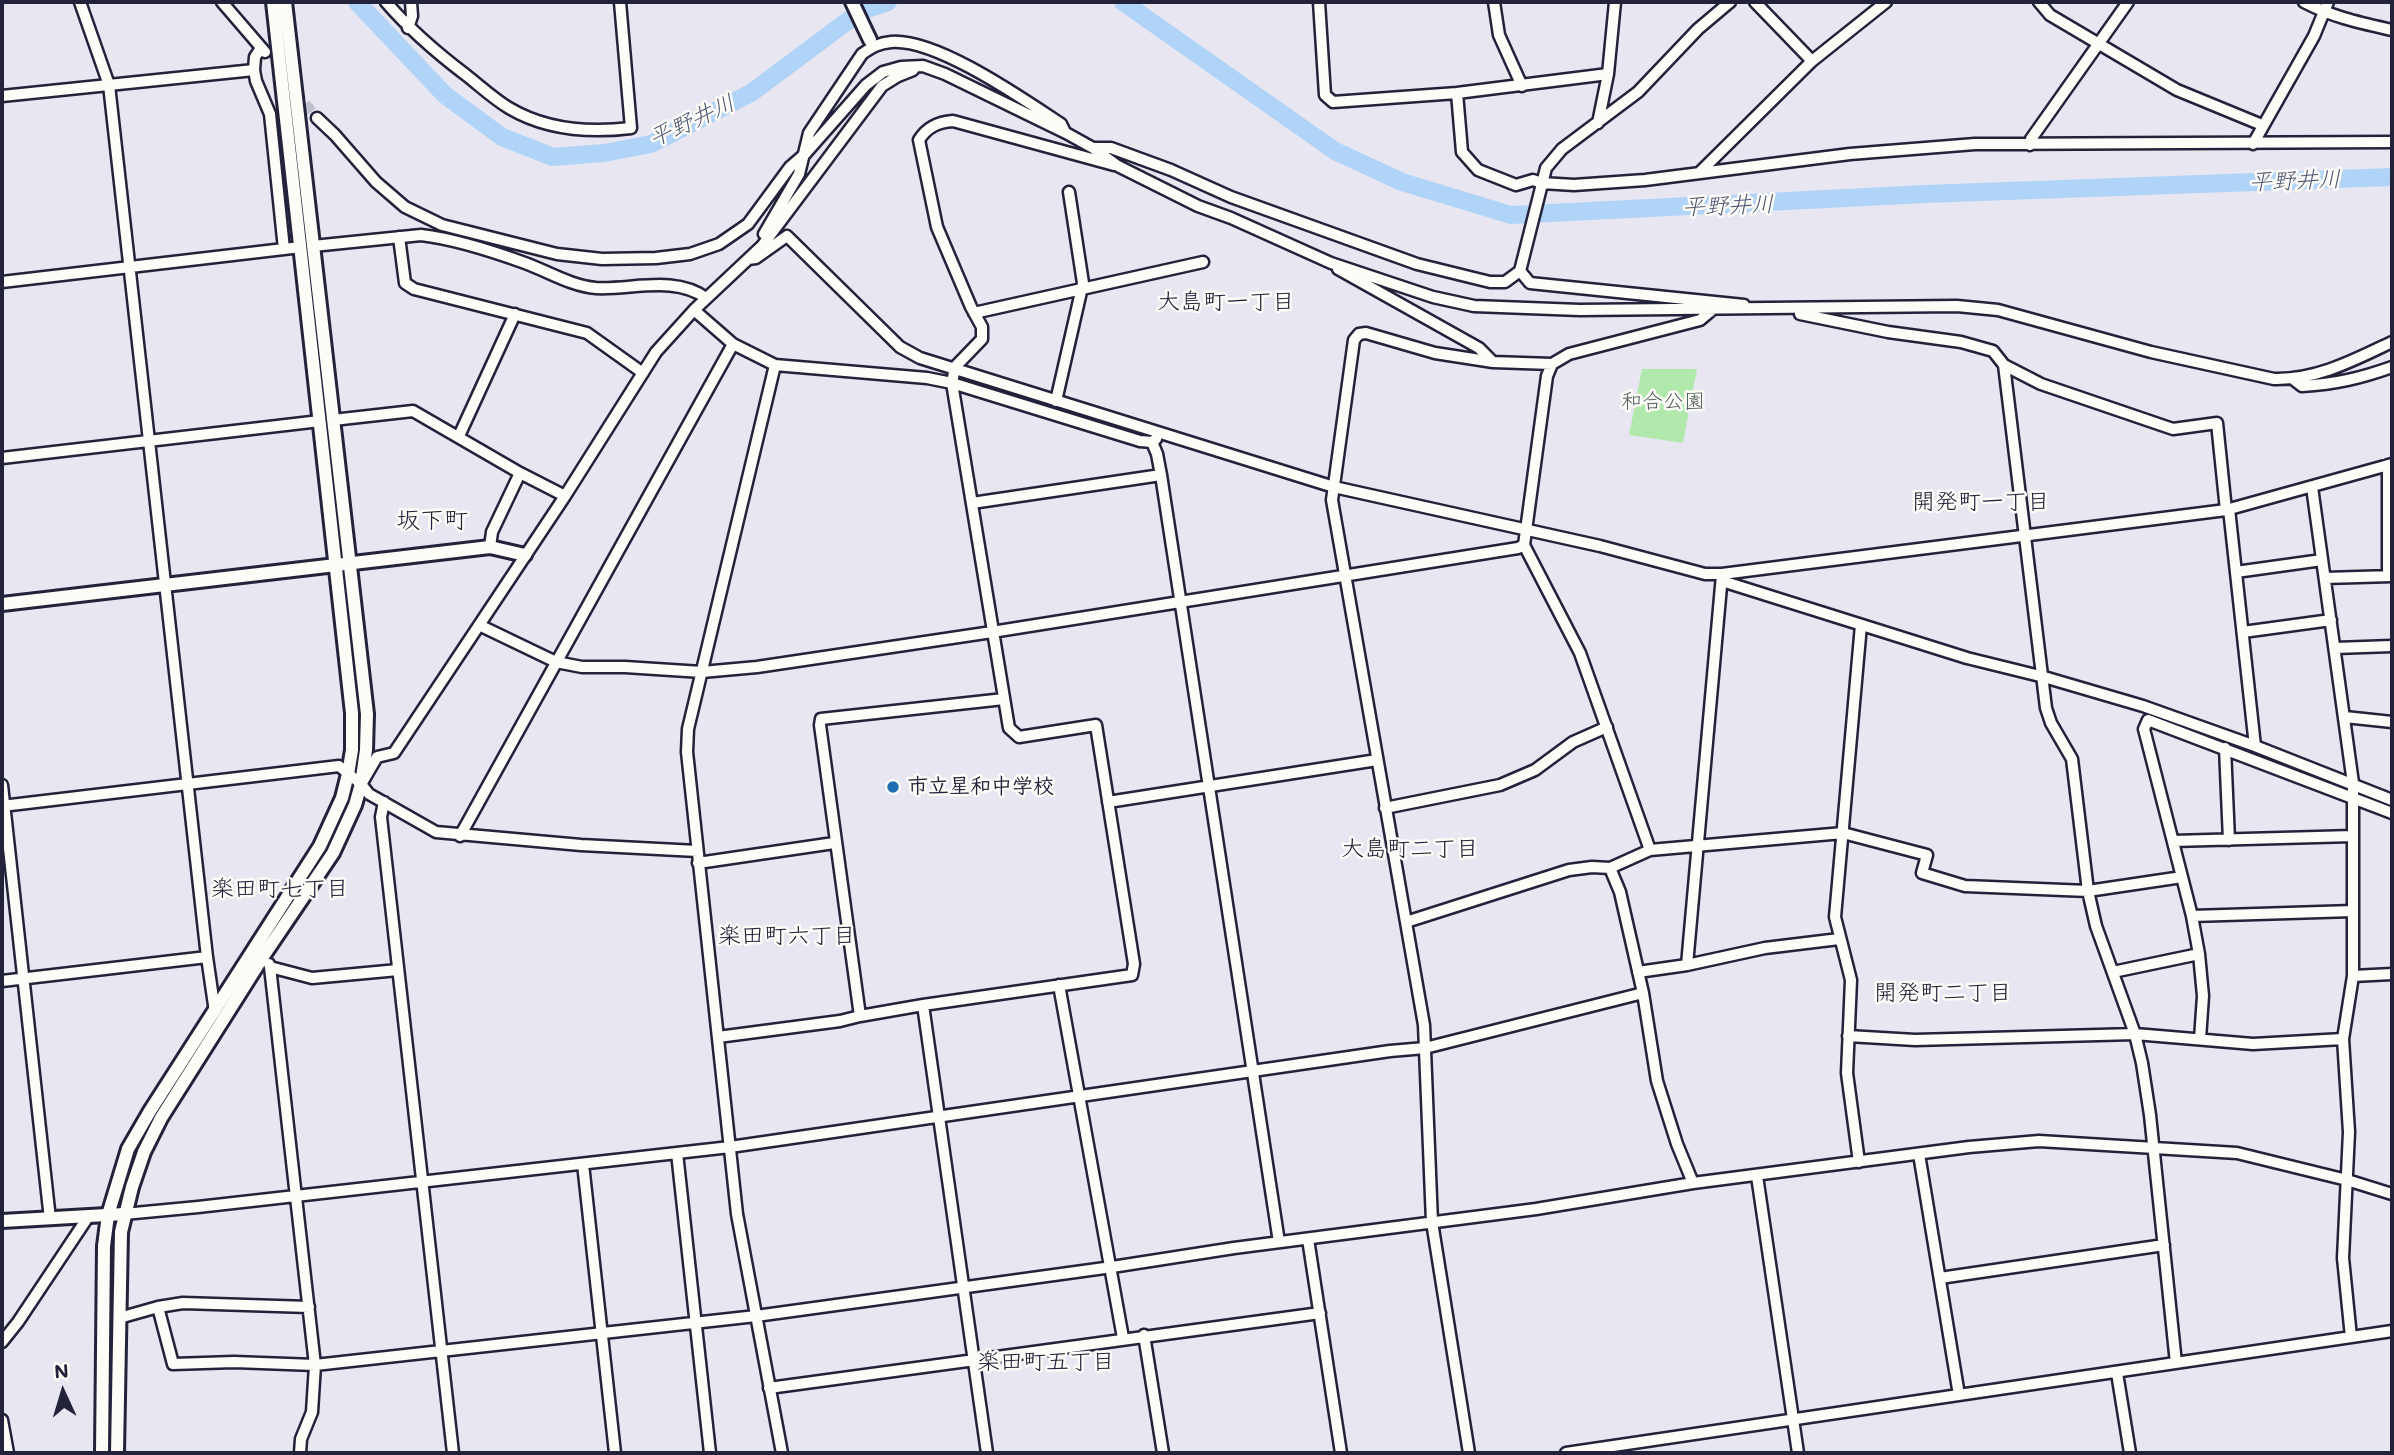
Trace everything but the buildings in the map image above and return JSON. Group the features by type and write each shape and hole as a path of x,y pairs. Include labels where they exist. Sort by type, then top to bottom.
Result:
{"main road":[{"path":"852,2 872,43"},
{"path":"117,1453 121,1233 124,1214 145,1152 162,1118 267,961 333,853 355,805 366,750 367,714 349,564 326,420 280,6"},
{"path":"102,1453 104,1245 108,1215 128,1149 320,846 342,798 348,774 352,750 352,713 334,566 326,420"},
{"path":"2,604 490,547 526,555"},
{"path":"2,1221 124,1214"}],"street":[{"path":"80,2 109,85 215,1012"},
{"path":"222,2 263,50 256,57 254,70 270,114 284,249"},
{"path":"386,2 408,28 510,109 565,128 601,132 631,128 620,2"},
{"path":"408,28 412,16 411,2"},
{"path":"1319,2 1325,95 1333,102 1457,93 1608,74"},
{"path":"1494,2 1499,35 1522,86"},
{"path":"1598,123 1608,74 1615,2"},
{"path":"1093,148 1111,148 1159,165 1231,197 1417,264 1490,282 1505,282 1520,271 1546,169 1562,149 1638,92 1698,29 1730,2"},
{"path":"1755,2 1812,61"},
{"path":"1699,173 1812,61 1886,2"},
{"path":"2039,2 2050,15 2177,90 2262,125"},
{"path":"2030,145 2031,139 2128,2"},
{"path":"2304,2 2324,12 2392,30"},
{"path":"2253,144 2314,36 2328,2"},
{"path":"748,259 799,174 809,133 872,43 912,44 961,63 1009,90 1060,124 1066,133"},
{"path":"361,785 377,757 394,753 565,496 656,352 706,298 762,246 882,86 898,75 923,66"},
{"path":"317,118 376,182 405,207 442,225 557,254 602,259 667,257 690,254 719,244 748,224 790,167 805,154 866,85 883,72 901,67 923,66 1066,133 1118,166 1198,206 1331,263 1402,288 1474,306 1580,310 1957,306 1998,310 2151,352 2274,379 2293,379 2324,372 2392,342"},
{"path":"2,96 254,70"},
{"path":"1457,93 1462,152 1478,170 1516,185 1533,180 1541,187 1699,173 1850,154 1975,144 2392,142"},
{"path":"718,1037 841,1021 923,1004 1132,975 1134,964 1096,725 1018,737 1009,728 952,383 955,367 982,339 982,327 937,227 919,140 925,130 941,122 953,121 1118,166"},
{"path":"1056,401 1083,284 1069,192"},
{"path":"2,282 421,235 437,237 522,262 577,284 595,288 661,286 696,291 706,298"},
{"path":"748,259 756,258 787,236 900,347 920,358 1334,487 1600,546 1722,578 1967,658 2143,706 2354,783 2392,800"},
{"path":"399,237 405,283 414,289 587,333 643,373"},
{"path":"975,313 1203,262"},
{"path":"1331,263 1347,276 1479,348 1493,362"},
{"path":"1520,271 1531,283 1737,304 1823,317 1888,332 1961,342 1993,352 2004,365 2055,390 2172,429 2217,423 2255,746"},
{"path":"694,310 733,344 775,365 927,378 952,383 1127,437 1152,442 1162,434"},
{"path":"1469,1453 1432,1222 1424,1025 1332,500 1354,340 1359,334 1366,333 1435,353 1493,362 1552,364 1569,354 1700,320 1713,310"},
{"path":"459,436 516,314"},
{"path":"460,835 733,344"},
{"path":"1552,364 1547,376 1524,545 1580,653 1650,850"},
{"path":"775,365 688,729 687,752 737,1214 782,1453"},
{"path":"2004,365 2046,708 2051,723 2072,759 2088,891 2096,926 2135,1034 2142,1063 2154,1147 2176,1363"},
{"path":"2293,379 2302,386 2328,385 2354,380 2392,367"},
{"path":"2,458 413,411 565,496"},
{"path":"1152,442 1161,475 1255,1072 1279,1242"},
{"path":"1722,578 2026,534 2227,510 2390,465 2390,576 2325,578"},
{"path":"490,547 492,532 520,473"},
{"path":"971,503 1161,475"},
{"path":"2312,487 2354,783 2353,976 2343,1039 2349,1132 2343,1267 2351,1337"},
{"path":"480,625 556,662 582,667 625,667 702,673 992,632 1524,545"},
{"path":"2236,572 2322,560"},
{"path":"1687,965 1722,578"},
{"path":"2242,632 2331,620"},
{"path":"1858,1162 1847,1073 1851,980 1835,917 1861,625"},
{"path":"2335,648 2392,646"},
{"path":"860,1016 834,843 821,719 1004,699"},
{"path":"2345,718 2392,722"},
{"path":"2200,1039 2203,996 2199,954 2192,916 2144,729 2148,720 2392,813"},
{"path":"1385,808 1500,785 1535,770 1560,750 1607,727"},
{"path":"2225,748 2229,840"},
{"path":"1108,802 1377,760"},
{"path":"3,806 339,766 369,794 436,832 697,851"},
{"path":"2,785 50,1219"},
{"path":"384,803 381,817 453,1453"},
{"path":"1406,922 1569,870 1592,867 1610,869 1650,850 1843,833 1927,855 1922,873 1965,886 2088,891 2182,877"},
{"path":"2173,841 2353,836"},
{"path":"698,863 834,843"},
{"path":"1610,869 1620,892 1643,993 1657,1081 1677,1144 1693,1183"},
{"path":"2192,916 2354,911"},
{"path":"1638,972 1687,965 1765,948 1839,939"},
{"path":"2113,972 2199,954"},
{"path":"2,981 207,957"},
{"path":"300,1453 301,1439 312,1412 315,1365 267,961 312,978 398,971"},
{"path":"2353,976 2392,974"},
{"path":"1059,985 1123,1338"},
{"path":"124,1214 730,1147 1425,1048 1643,993"},
{"path":"923,1004 987,1453"},
{"path":"1848,1036 1929,1040 2135,1034 2253,1044 2343,1039"},
{"path":"158,1307 173,1364 234,1362 315,1365 756,1316 1279,1242 1536,1209 1693,1183 2039,1141 2236,1153 2347,1180 2392,1194"},
{"path":"677,1153 710,1453"},
{"path":"1919,1154 1959,1395"},
{"path":"583,1164 615,1453"},
{"path":"1757,1176 1798,1453"},
{"path":"2,1342 88,1217"},
{"path":"1308,1239 1341,1453"},
{"path":"1940,1278 2164,1245"},
{"path":"119,1318 183,1303 309,1307"},
{"path":"769,1388 1320,1313"},
{"path":"1566,1453 2392,1331"},
{"path":"1144,1335 1163,1453"},
{"path":"2117,1373 2130,1453"},
{"path":"2,1420 8,1453"}],"green space":[{"name":"和合公園","path":"1642,369 1697,369 1683,443 1629,435"}],"waterway":[{"name":"平野井川","path":"357,2 445,95 502,137 553,157 604,153 651,144 751,93 861,11 888,2"},
{"name":"平野井川","path":"1123,2 1335,151 1402,182 1511,215 1925,194 2392,177"}],"tunnel":[{"path":"296,92 317,118"}],"place":[{"name":"市立星和中学校","path":"893,787"}],"district":[{"name":"大島町一丁目","path":"1226,302"},
{"name":"開発町一丁目","path":"1981,502"},
{"name":"坂下町","path":"432,521"},
{"name":"大島町二丁目","path":"1410,849"},
{"name":"楽田町七丁目","path":"280,889"},
{"name":"楽田町六丁目","path":"787,936"},
{"name":"開発町二丁目","path":"1943,993"},
{"name":"楽田町五丁目","path":"1046,1362"}]}
